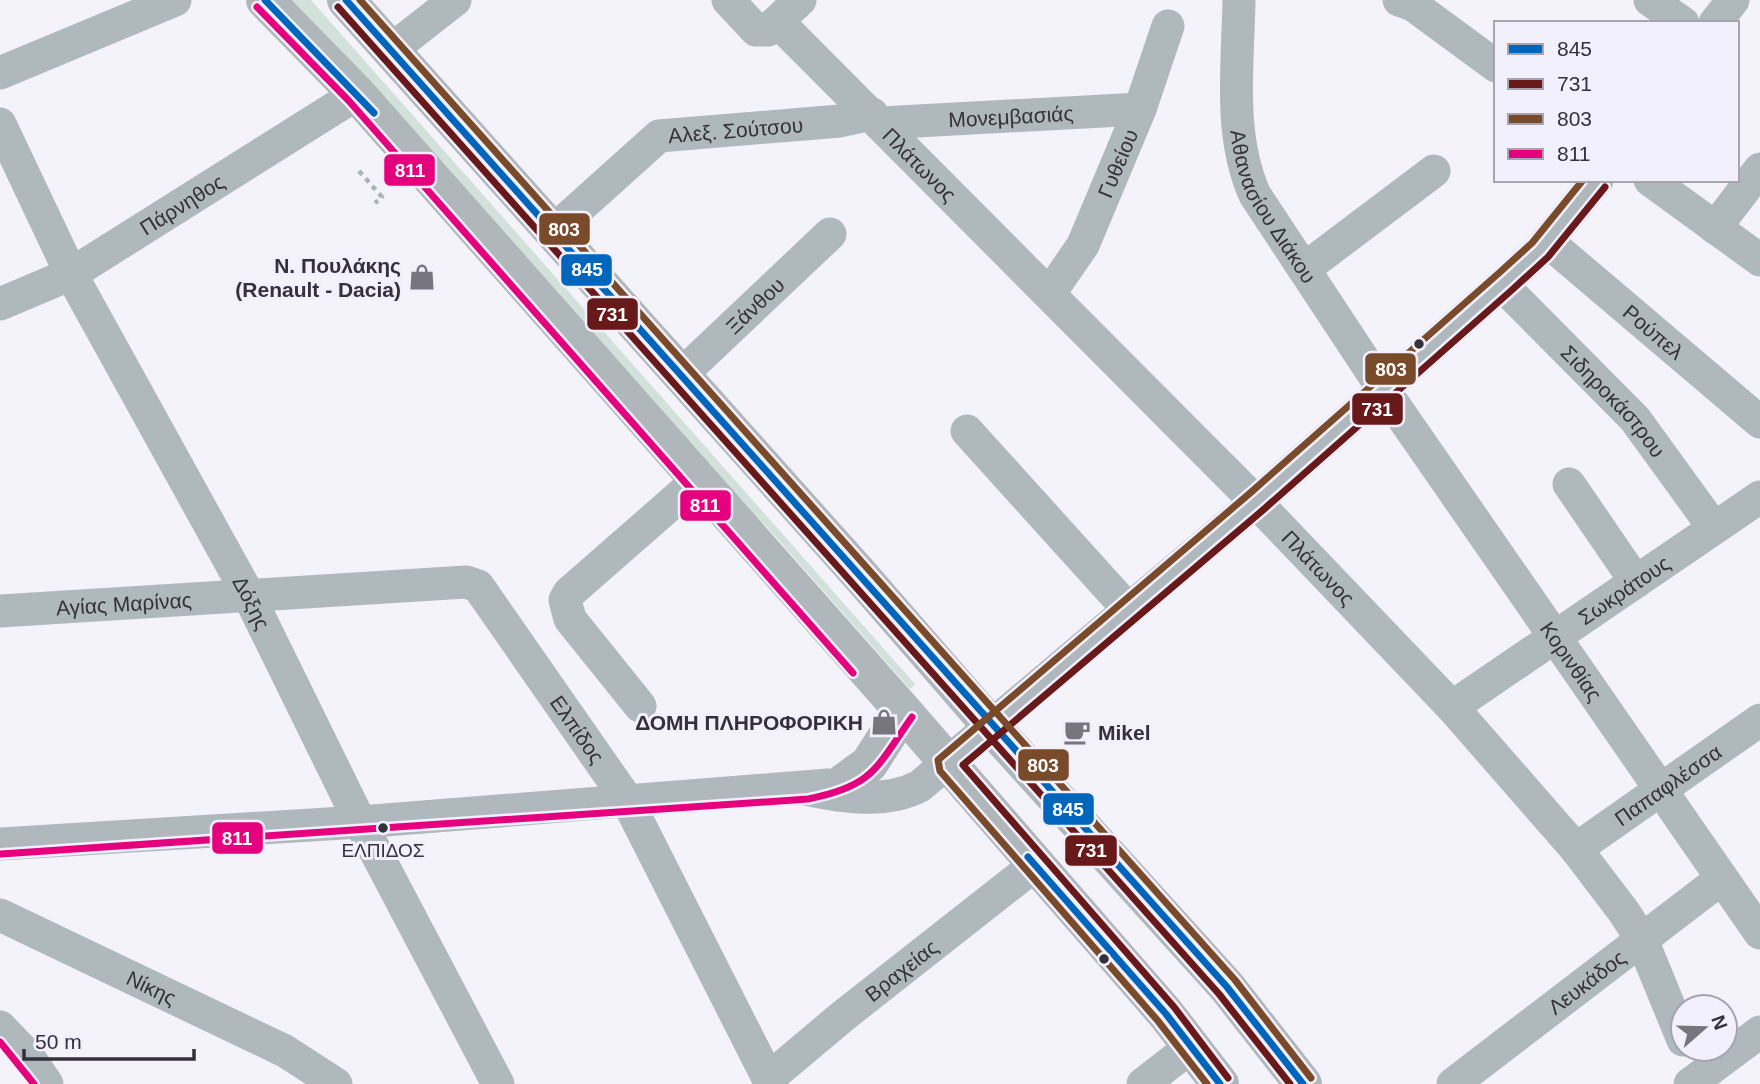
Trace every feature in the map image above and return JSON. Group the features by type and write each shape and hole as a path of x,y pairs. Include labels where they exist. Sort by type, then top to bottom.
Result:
{"highway":[{"path":"265,0 357,94 903,711 1192,1046 1220,1084"},
{"path":"346,0 551,233 860,575 991,726 1227,987 1303,1084"},
{"path":"825,786 869,764 903,711"}],"street":[{"path":"0,73 175,0"},
{"path":"391,50 455,0"},
{"path":"728,0 756,30 768,30 789,11"},
{"name":"Αθανασίου Διάκου","path":"1239,0 1238,140 1244,172 1255,195 1383,389"},
{"path":"1399,0 1413,5 1494,65"},
{"path":"1650,0 1680,21"},
{"path":"1717,21 1733,0"},
{"name":"Πλάτωνος","path":"789,11 876,118 1256,502 1452,707 1576,849 1642,940 1669,1006"},
{"name":"Γυθείου","path":"1049,293 1083,245 1140,109 1168,26"},
{"name":"Πάρνηθος","path":"0,304 71,274 357,94"},
{"name":"Μονεμβασιάς","path":"876,118 1140,109"},
{"name":"Αλεξ. Σούτσου","path":"551,233 659,136 876,118"},
{"name":"Δόξης","path":"0,124 71,274 249,596 360,822 498,1084"},
{"path":"1715,228 1760,169"},
{"path":"1304,269 1434,171"},
{"path":"0,844 360,822 825,786 909,775 948,764 1256,502 1502,285 1547,241 1595,182"},
{"path":"1653,182 1760,260"},
{"name":"Ξάνθου","path":"680,376 830,234"},
{"name":"Ρούπελ","path":"1547,241 1760,422"},
{"name":"Σιδηροκάστρου","path":"1502,285 1634,419 1714,528"},
{"name":"Κορινθίας","path":"1383,389 1760,933"},
{"path":"967,431 1128,609"},
{"path":"640,706 570,619 565,600 569,593 697,481"},
{"path":"1569,484 1636,582"},
{"name":"Σωκράτους","path":"1452,707 1760,497"},
{"name":"Ελπίδος","path":"249,596 466,582 478,586 627,800 769,1081"},
{"name":"Αγίας Μαρίνας","path":"0,611 249,596"},
{"name":"Παπαφλέσσα","path":"1576,849 1760,720"},
{"name":"Βραχείας","path":"769,1081 843,1016 1035,865"},
{"name":"Λευκάδος","path":"1453,1084 1721,879"},
{"name":"Νίκης","path":"0,915 285,1051 337,1084"},
{"path":"0,1027 28,1056 47,1084"},
{"path":"1694,1074 1760,1032"},
{"path":"1143,1084 1192,1046"}],"path":[{"path":"359,171 382,197 375,203"}],"shaded area":[{"path":"283,0 311,0 915,684 910,689 766,526 654,422"}],"transit line":[{"name":"845","path":"265,0 374,113"},
{"name":"845","path":"346,0 1227,987 1303,1084"},
{"name":"803","path":"360,0 1235,980 1311,1078"},
{"name":"811","path":"257,7 349,101 853,673"},
{"name":"731","path":"338,7 1219,994 1290,1084"},
{"name":"803","path":"1207,1084 1158,1021 940,771 938,760 1249,494 1499,273 1532,243 1581,182"},
{"name":"731","path":"1228,1078 1174,1007 963,765 1263,510 1513,289 1548,257 1605,187"},
{"name":"811","path":"1,854 808,799 830,794 860,781 881,762 912,717"},
{"name":"845","path":"1028,857 1166,1014 1220,1084"},
{"name":"811","path":"0,1042 34,1084"}],"place":[{"name":"Ν. Πουλάκης (Renault - Dacia)","path":"422,277"},
{"name":"ΔΟΜΗ ΠΛΗΡΟΦΟΡΙΚΗ","path":"884,722"},
{"name":"Mikel","path":"1077,732"},
{"name":"ΕΛΠΙΔΟΣ","path":"383,828"}]}
